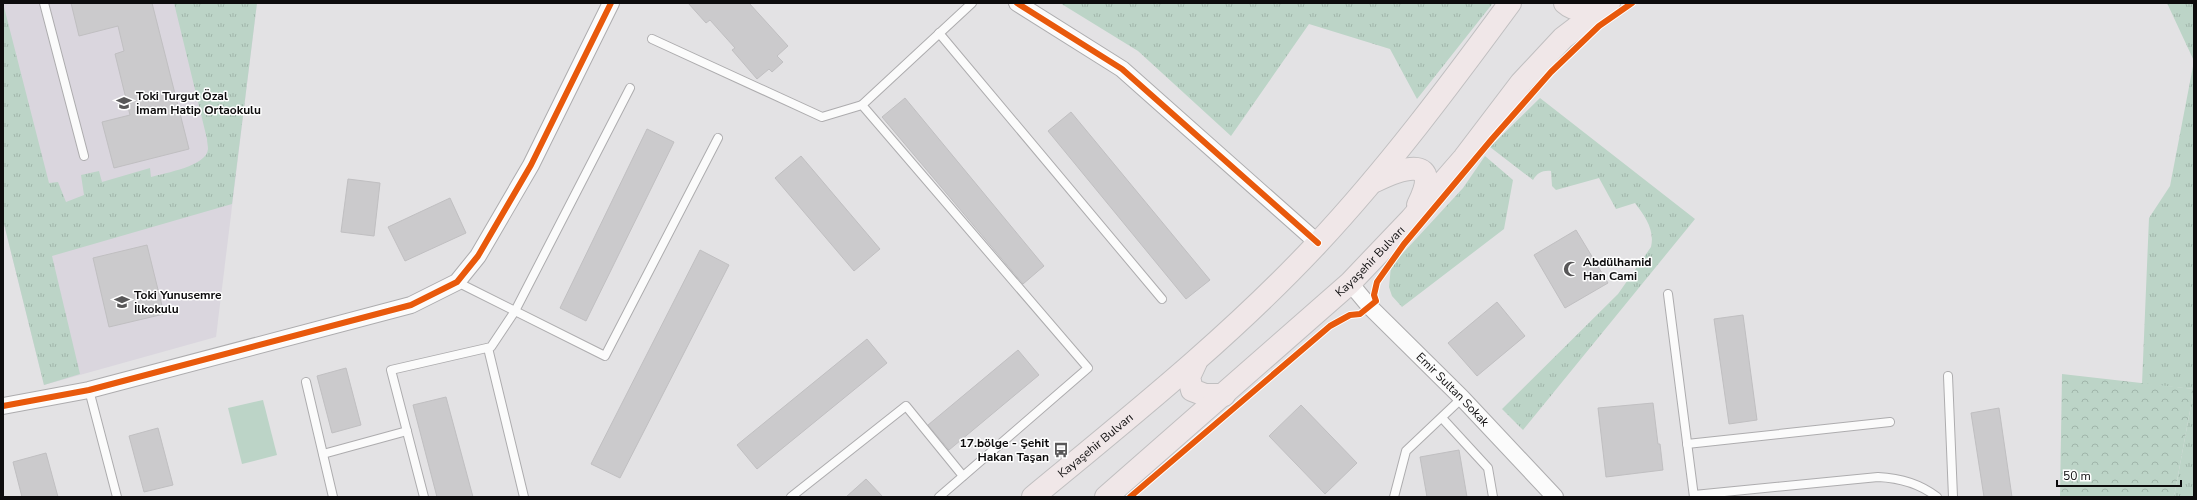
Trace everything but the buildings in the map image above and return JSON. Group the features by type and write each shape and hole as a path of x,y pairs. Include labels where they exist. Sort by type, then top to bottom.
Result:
{"main road":[{"name":"Kayaşehir Bulvarı","path":"1033,497 1196,362 1318,243 1419,126 1510,3"},
{"path":"1565,3 1569,7 1586,10 1604,3"},
{"name":"Kayaşehir Bulvarı","path":"1106,497 1224,396 1350,283 1411,219 1464,158 1521,83 1563,38 1609,3"},
{"path":"1369,183 1407,168 1416,168 1422,172 1427,180 1426,190 1411,219"},
{"path":"1196,362 1190,377 1192,390 1205,395 1224,396"}],"street":[{"path":"3,406 89,390 411,304 457,282 478,256 531,165 611,3"},
{"path":"1017,3 1122,69 1318,243"},
{"name":"Emir Sultan Sokak","path":"1350,283 1370,307 1462,398 1555,497"}],"lane":[{"path":"44,3 84,156"},
{"path":"652,39 822,117 862,106 972,3"},
{"path":"939,33 1162,299"},
{"path":"424,497 391,370 491,347 515,310 630,88"},
{"path":"862,106 1088,368 939,497"},
{"path":"457,282 605,356 718,138"},
{"path":"1668,294 1694,496 1878,477 1895,478 1912,482 1928,490 1937,497"},
{"path":"488,348 524,497"},
{"path":"1948,376 1953,497"},
{"path":"306,382 333,497"},
{"path":"89,390 117,497"},
{"path":"1394,497 1406,451 1462,398"},
{"path":"791,497 906,406 963,476"},
{"path":"1442,418 1488,468 1493,497"},
{"path":"1687,444 1890,422"},
{"path":"323,454 407,431"}],"shaded area":[{"name":"Toki Turgut Özal İmam Hatip Ortaokulu","path":"3,3 257,3 216,337 44,385 3,220"}],"green space":[{"path":"3,3 49,183 58,182 66,202 84,195 81,175 99,171 102,182 150,168 151,177 184,168 201,160 206,155 208,149 207,139 174,3 257,3 232,204 52,256 80,374 44,385 3,220"},
{"path":"1060,3 1493,3 1417,99 1390,49 1309,24 1231,136 1138,51"},
{"path":"2167,3 2194,3 2194,61"},
{"path":"2194,61 2194,389 2142,384 2149,218 2170,186"},
{"path":"1540,98 1695,219 1523,430 1502,409 1618,294 1651,247 1652,241 1652,235 1648,224 1635,203 1616,209 1599,178 1556,190 1552,186 1551,171 1540,172 1533,180 1490,147"},
{"path":"1485,156 1513,180 1504,229 1402,307 1392,296 1389,287 1391,266 1463,188"},
{"path":"2062,374 2194,389 2174,497 2060,497"},
{"path":"2194,389 2194,497 2174,497"},
{"path":"263,400 277,455 242,464 228,408"}],"cycle path":[{"path":"3,406 89,390 411,305 457,282 478,256 531,165 611,3"},
{"path":"1017,3 1122,69 1318,243"},
{"path":"1130,497 1330,326 1350,315 1360,314 1376,301 1374,295 1377,282 1404,244 1492,139 1551,72 1599,26 1632,3"}],"place":[{"name":"Toki Turgut Özal İmam Hatip Ortaokulu","path":"124,103"},
{"name":"Abdülhamid Han Cami","path":"1571,269"},
{"name":"Toki Yunusemre İlkokulu","path":"122,302"},
{"name":"17.bölge - Şehit Hakan Taşan","path":"1061,450"}]}
